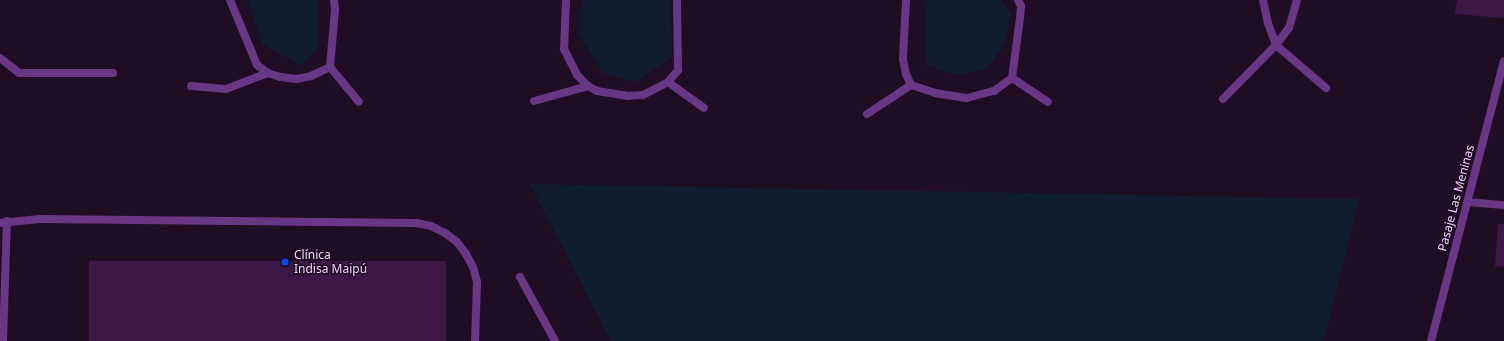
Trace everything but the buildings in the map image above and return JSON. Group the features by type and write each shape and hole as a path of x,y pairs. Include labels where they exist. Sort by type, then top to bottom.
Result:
{"street":[{"path":"230,0 257,66 268,74 280,78 297,79 311,76 330,67"},
{"path":"334,0 335,10 330,67 359,102"},
{"path":"566,0 564,49 577,76 588,86 597,91 627,96 643,95 668,82 678,70 677,0"},
{"path":"906,0 903,59 906,74 911,85 936,93 967,98 994,91 1012,78 1021,6 1018,0"},
{"path":"1263,0 1268,23 1276,45 1326,88"},
{"path":"1223,99 1276,45 1289,28 1297,0"},
{"path":"0,58 19,73 113,73"},
{"name":"Pasaje Las Meninas","path":"1431,341 1504,61"},
{"path":"191,86 226,89 268,74"},
{"path":"1012,78 1048,102"},
{"path":"668,82 704,108"},
{"path":"867,114 911,85"},
{"path":"534,101 588,86"},
{"path":"1468,202 1504,205"},
{"path":"3,341 4,222 39,220 416,224 431,226 445,233 457,242 473,267 477,282 474,341"},
{"path":"520,277 555,341"}],"shaded area":[{"path":"247,0 318,0 317,49 301,66 263,44"},
{"path":"581,0 671,0 672,57 636,82 603,73 579,35"},
{"path":"924,0 1002,0 1011,14 1004,44 987,69 954,75 927,65"},
{"path":"530,184 1359,199 1324,341 611,341"}],"place":[{"name":"Clínica Indisa Maipú","path":"285,262"}]}
